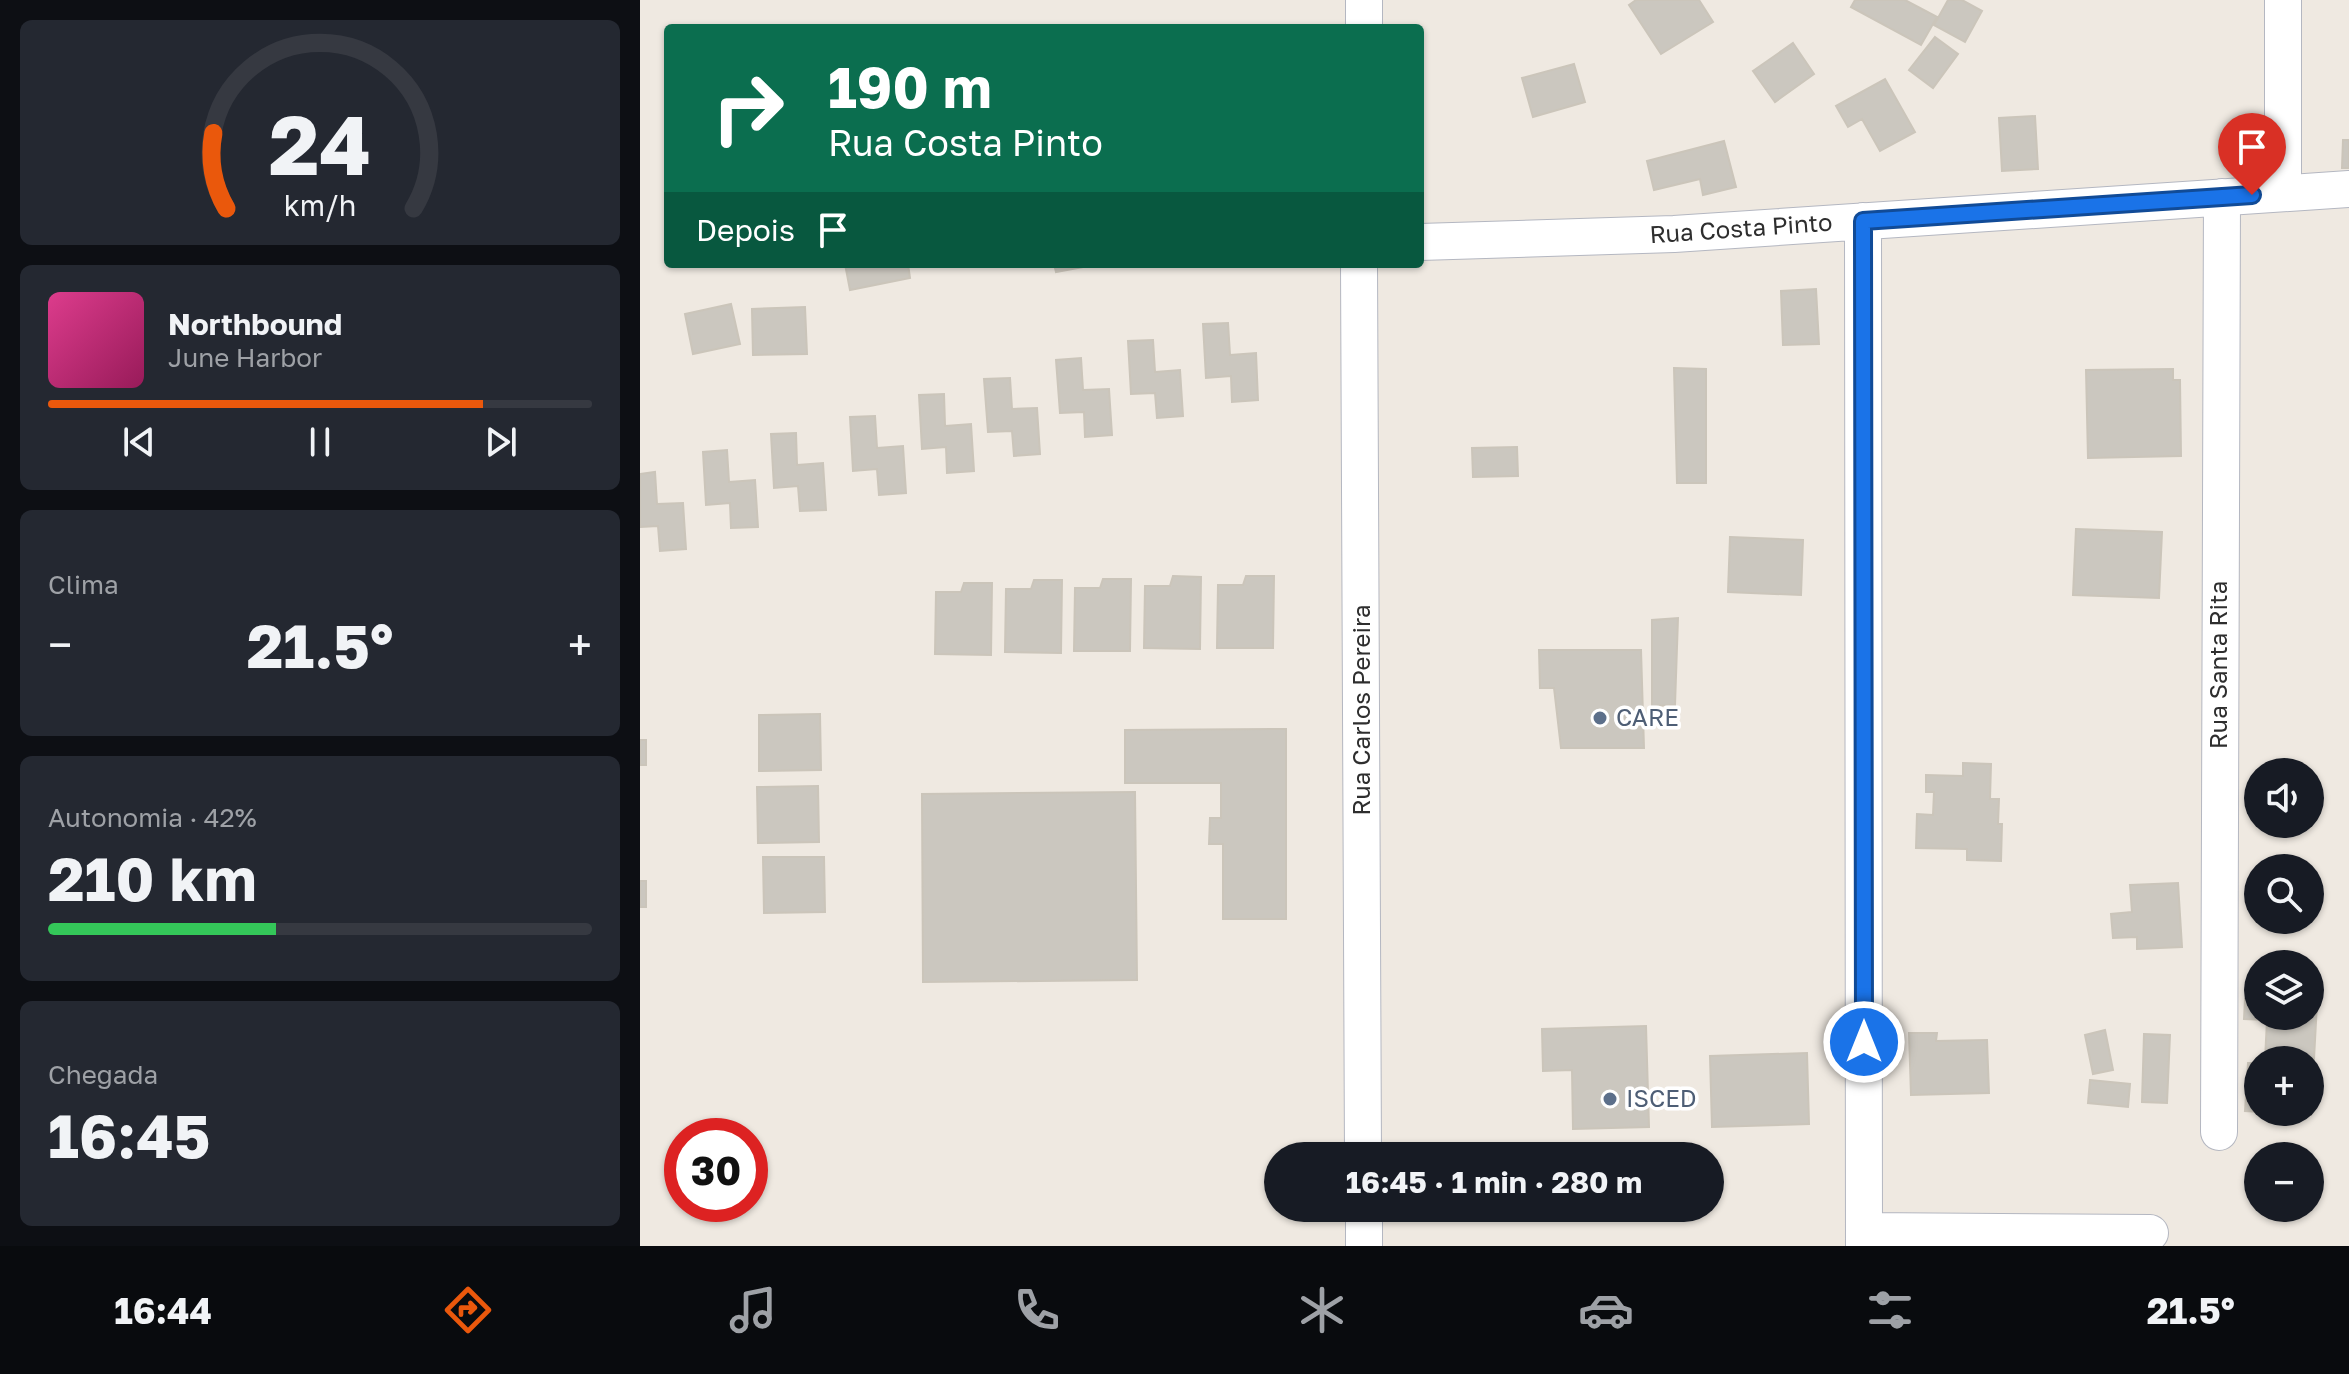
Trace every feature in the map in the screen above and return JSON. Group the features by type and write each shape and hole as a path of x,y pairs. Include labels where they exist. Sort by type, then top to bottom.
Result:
{"street":[{"path":"1364,0 1364,24"},
{"path":"2283,0 2283,193"},
{"name":"Rua Costa Pinto","path":"1424,242 1674,234 2349,189"},
{"name":"Rua Santa Rita","path":"2219,1132 2222,197"},
{"path":"1863,221 1864,1239 2150,1233"},
{"name":"Rua Carlos Pereira","path":"1359,268 1363,1142"},
{"path":"1364,1222 1364,1246"}],"building":[{"path":"1636,0 1699,0 1713,22 1661,54 1629,5"},
{"path":"1855,0 1905,0 1937,17 1921,45 1851,7"},
{"path":"1948,0 1962,0 1982,11 1965,42 1934,25"},
{"path":"1935,37 1958,54 1933,88 1909,70"},
{"path":"1793,43 1814,74 1775,102 1753,71"},
{"path":"1574,64 1585,102 1533,117 1522,78"},
{"path":"1885,79 1915,132 1880,151 1862,119 1848,127 1836,106"},
{"path":"2035,116 2038,169 2002,171 1999,118"},
{"path":"2343,140 2349,140 2349,168 2342,168"},
{"path":"1724,141 1736,187 1703,195 1700,179 1654,190 1647,161"},
{"path":"846,268 909,268 910,278 850,290"},
{"path":"1055,268 1078,268 1056,272"},
{"path":"1816,289 1819,344 1783,345 1781,291"},
{"path":"731,304 740,344 693,354 685,314"},
{"path":"805,307 807,354 753,355 752,309"},
{"path":"1228,323 1230,355 1256,353 1258,400 1232,402 1231,376 1206,378 1203,324"},
{"path":"1153,340 1155,372 1180,370 1183,416 1157,418 1155,393 1131,394 1128,341"},
{"path":"1081,358 1083,390 1109,389 1112,435 1085,437 1084,412 1060,413 1056,360"},
{"path":"1674,368 1706,369 1706,483 1677,483"},
{"path":"2173,369 2173,380 2180,380 2181,456 2088,458 2086,370"},
{"path":"1010,378 1012,409 1037,408 1040,454 1014,456 1012,431 988,432 984,379"},
{"path":"944,394 945,426 971,424 974,471 947,473 946,447 922,449 919,395"},
{"path":"875,416 877,448 903,446 906,493 879,495 877,469 853,471 850,417"},
{"path":"796,433 797,465 823,463 826,510 800,511 798,486 774,488 771,434"},
{"path":"1517,447 1518,476 1473,477 1472,448"},
{"path":"727,450 729,482 755,480 758,527 731,528 730,503 706,505 703,452"},
{"path":"655,472 657,504 683,503 686,549 660,551 658,526 640,527 640,474"},
{"path":"2076,529 2162,532 2159,598 2073,595"},
{"path":"1730,537 1803,540 1801,595 1728,592"},
{"path":"1173,576 1201,577 1200,649 1144,648 1145,586 1170,586"},
{"path":"1246,576 1274,576 1273,648 1217,648 1218,585 1243,585"},
{"path":"1103,579 1131,579 1130,651 1074,651 1075,588 1100,588"},
{"path":"1034,580 1062,580 1061,653 1005,652 1006,589 1031,589"},
{"path":"964,583 992,583 991,655 935,654 936,592 961,592"},
{"path":"1678,618 1675,705 1652,706 1652,620"},
{"name":"CARE","path":"1539,650 1641,650 1644,748 1561,748 1554,688 1540,688"},
{"path":"820,714 821,770 759,771 759,715"},
{"path":"1286,729 1286,919 1223,919 1223,844 1209,844 1210,818 1221,818 1221,783 1125,783 1125,730"},
{"path":"640,740 646,740 646,765 640,765"},
{"path":"1963,763 1991,764 1990,799 1999,799 1998,824 2002,824 2001,861 1967,860 1967,849 1916,848 1917,814 1933,815 1934,792 1926,792 1926,775 1963,776"},
{"path":"818,786 819,842 758,843 757,787"},
{"path":"1135,792 1137,980 923,982 922,794"},
{"path":"763,857 824,857 825,912 764,913"},
{"path":"640,881 646,881 646,907 640,907"},
{"path":"2178,883 2182,947 2137,949 2137,937 2113,938 2111,914 2132,912 2130,885"},
{"name":"ISCED","path":"1646,1026 1649,1127 1573,1129 1572,1070 1543,1071 1542,1029"},
{"path":"2105,1030 2113,1070 2093,1074 2085,1035"},
{"path":"2266,1030 2316,1030 2315,1046 2266,1046"},
{"path":"1909,1033 1937,1033 1936,1041 1987,1040 1989,1093 1911,1095"},
{"path":"2144,1034 2170,1035 2167,1103 2142,1102"},
{"path":"1807,1053 1809,1124 1712,1127 1710,1056"},
{"path":"2090,1080 2130,1084 2128,1107 2088,1103"}],"place":[{"name":"CARE","path":"1600,718"},
{"name":"ISCED","path":"1610,1099"}],"route":[{"path":"1864,1042 1863,221 2252,195"}]}
